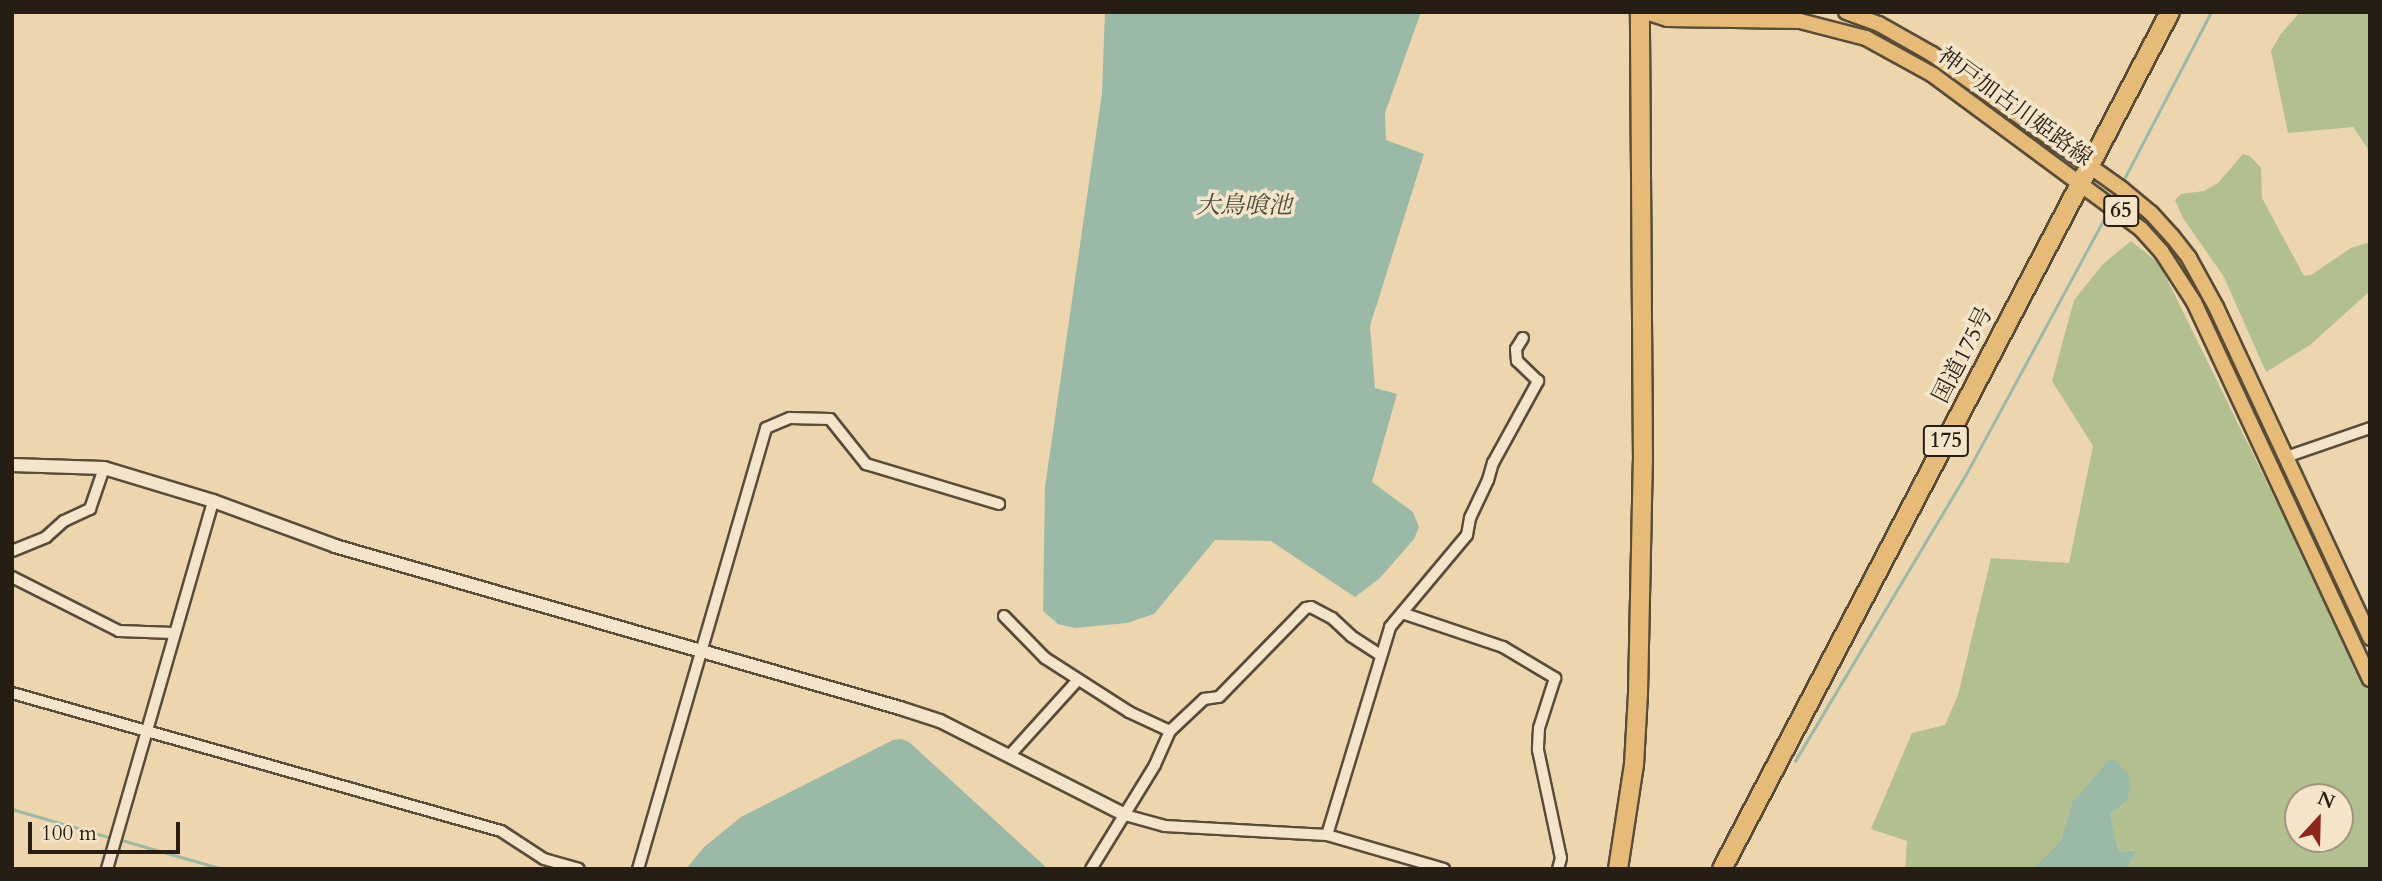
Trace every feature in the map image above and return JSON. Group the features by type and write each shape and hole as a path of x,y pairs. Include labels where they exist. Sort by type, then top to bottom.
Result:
{"highway":[{"path":"1618,869 1634,765 1638,693 1643,461 1640,12"},
{"name":"国道175号","path":"1722,869 2170,12"}],"main road":[{"name":"神戸加古川姫路線","path":"1646,12 1667,19 1800,21 1866,38 1933,75 2086,176 2151,213 2189,258 2216,306 2370,638"},
{"name":"神戸加古川姫路線","path":"1846,12 1879,24 1924,48 2086,176 2161,251 2194,302 2370,679"}],"street":[{"path":"1327,835 1390,627 1468,536 1470,518 1493,463 1538,382 1517,361 1517,349 1523,338"},
{"path":"638,869 766,428 790,418 830,419 866,464 999,504"},
{"path":"2286,457 2370,428"},
{"path":"12,465 104,468 214,501 335,546 914,712 940,721 1125,814 1165,826 1327,835 1444,869"},
{"path":"12,551 46,537 64,521 90,509 104,468"},
{"path":"107,869 173,634 214,501"},
{"path":"12,577 119,631 173,634"},
{"path":"1091,869 1155,765 1170,731 1204,699 1219,697 1306,608 1311,607 1332,618 1351,636 1380,655"},
{"path":"1402,613 1503,647 1555,678 1539,727 1538,750 1561,858 1558,869"},
{"path":"1004,617 1045,658 1129,712 1170,731"},
{"path":"1009,756 1078,680"},
{"path":"12,693 501,831 544,859 579,869"}],"green space":[{"path":"2300,12 2370,12 2370,152 2353,127 2288,133 2271,51 2280,35"},
{"path":"2243,154 2250,156 2261,168 2262,198 2304,276 2311,275 2351,248 2370,242 2370,291 2310,345 2266,372 2224,277 2183,218 2175,200 2181,194 2204,191 2218,183"},
{"path":"2131,241 2159,263 2370,692 2370,869 2126,869 2138,850 2119,852 2110,814 2126,802 2072,803 2061,840 2033,869 1905,869 1907,841 1871,829 1912,733 1945,725 1958,695 1991,558 2069,563 2093,446 2052,381 2074,300 2103,264"}],"water":[{"name":"大鳥喰池","path":"1105,12 1421,12 1385,113 1386,140 1424,154 1370,326 1375,388 1397,394 1372,482 1413,512 1419,527 1414,539 1380,578 1355,597 1271,541 1215,540 1154,614 1127,623 1074,628 1058,624 1043,611 1045,487 1102,93"},
{"path":"893,740 909,742 1048,869 686,869 704,847 741,817"},
{"path":"2111,758 2128,773 2131,787 2126,802 2110,814 2119,852 2138,850 2126,869 2033,869 2061,840 2072,803"}],"waterway":[{"path":"2122,183 2211,12"},
{"path":"1795,761 1965,476 2108,211"},
{"path":"12,809 112,838"},
{"path":"118,839 223,869"}]}
